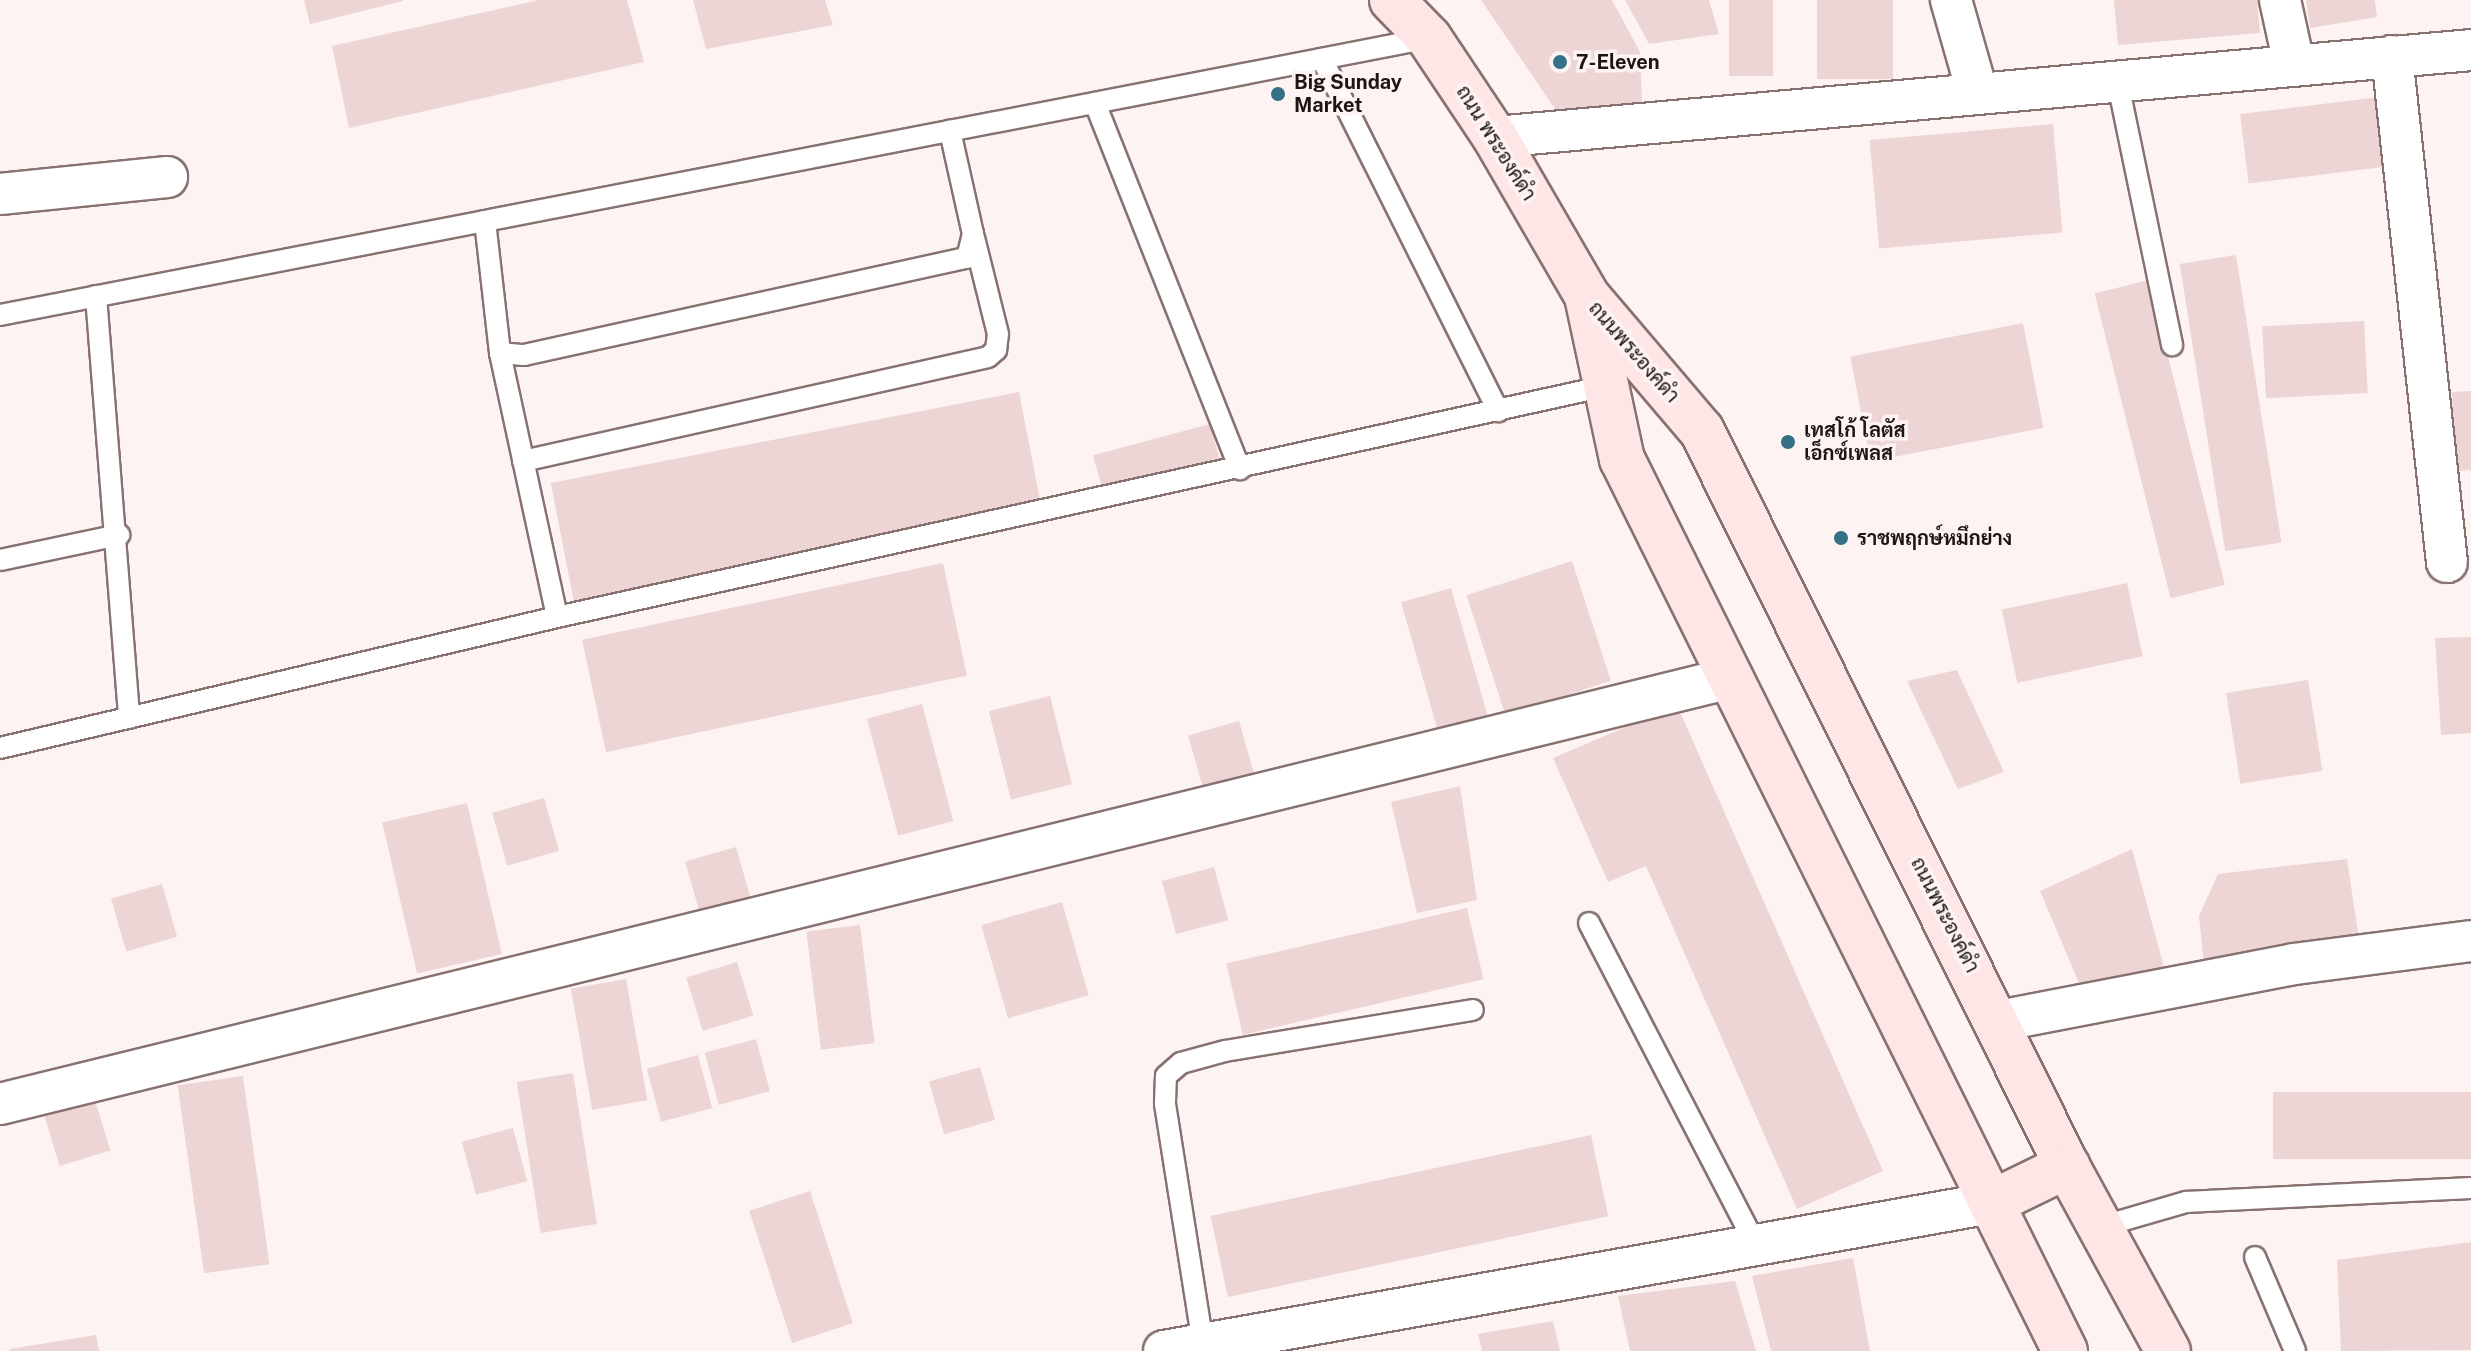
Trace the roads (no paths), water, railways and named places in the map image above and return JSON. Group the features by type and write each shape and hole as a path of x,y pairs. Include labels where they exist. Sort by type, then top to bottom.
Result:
{"street":[{"name":"ถนน พระองค์ดำ","path":"1392,0 1429,38 1495,137 1587,296"},
{"path":"1951,0 1977,91"},
{"path":"2280,0 2294,64"},
{"path":"1495,137 1977,91 2471,50"},
{"path":"2392,56 2447,562"},
{"path":"0,194 167,177"},
{"name":"ถนนพระองค์ดำ","path":"1587,296 1622,459 2065,1351"},
{"name":"ถนนพระองค์ดำ","path":"1587,296 1702,431 1998,1021 2067,1166 2168,1351"},
{"path":"0,1104 1731,678"},
{"path":"1998,1021 2294,964 2471,941"},
{"path":"1164,1351 1991,1203 2067,1166"}],"lane":[{"path":"0,315 1429,38"},
{"path":"1322,59 1498,411"},
{"path":"2117,79 2172,345"},
{"path":"1095,103 1240,469"},
{"path":"523,461 988,357 996,350 998,334 950,131"},
{"path":"485,221 500,353 557,617"},
{"path":"500,353 524,355 953,263 967,258 973,234"},
{"path":"96,296 119,535 129,718"},
{"path":"0,748 557,617 1606,386"},
{"path":"0,560 119,535"},
{"path":"1589,923 1756,1245"},
{"path":"1203,1344 1165,1103 1166,1076 1181,1063 1225,1051 1473,1010"},
{"path":"2100,1227 2186,1202 2471,1188"},
{"path":"2255,1257 2295,1351"}],"place":[{"name":"7-Eleven","path":"1560,62"},
{"name":"Big Sunday Market","path":"1278,94"},
{"name":"เทสโก้ โลตัส เอ็กซ์เพลส","path":"1788,442"},
{"name":"ราชพฤกษ์หมึกย่าง","path":"1841,538"}]}
